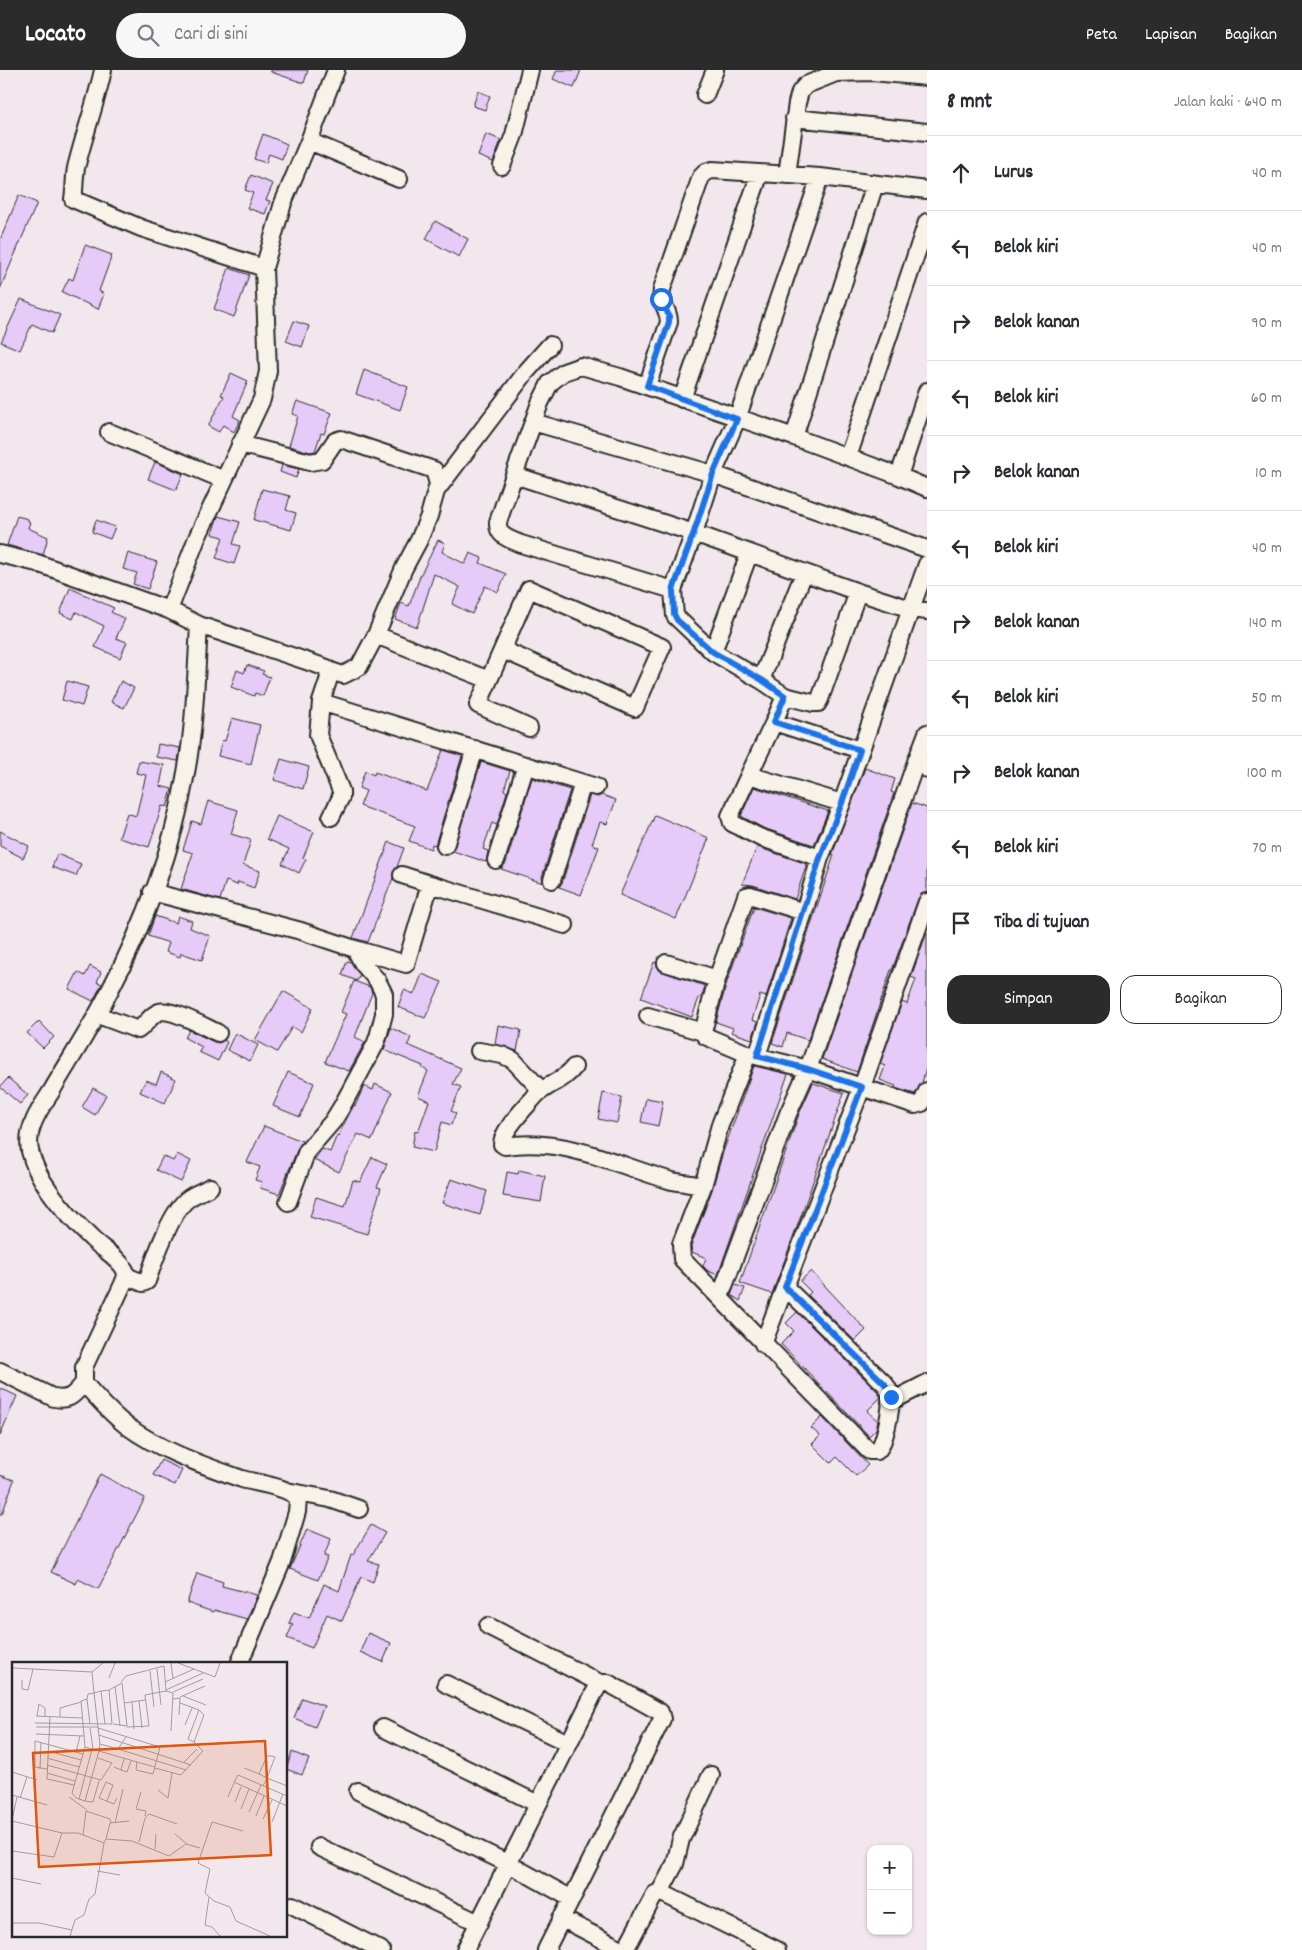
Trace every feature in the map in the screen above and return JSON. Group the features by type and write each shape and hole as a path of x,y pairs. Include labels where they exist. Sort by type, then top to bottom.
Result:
{"street":[{"path":"103,70 76,170 76,185 72,199 140,228 264,268"},
{"path":"169,610 197,538 262,399 266,383 268,356 264,268 283,203 336,70"},
{"path":"502,166 514,134 530,70"},
{"path":"705,95 715,70"},
{"path":"787,175 794,118 798,95 802,88 836,73 866,71 927,77"},
{"path":"794,118 927,132"},
{"path":"309,141 399,179"},
{"path":"647,386 669,322 669,316 662,303 662,289 701,177 706,172 712,170 787,175 927,190"},
{"path":"682,400 760,173"},
{"path":"820,178 737,419 713,474 673,590 675,616 713,652 762,680 785,696 818,703 858,592"},
{"path":"794,437 875,184"},
{"path":"848,457 927,222"},
{"path":"436,491 526,372 550,345"},
{"path":"673,590 520,544 500,534 497,529 540,403 550,383 564,372 577,366 584,366 647,386 682,400 794,437 927,488"},
{"path":"899,476 922,423 927,391"},
{"path":"533,422 713,474 927,549"},
{"path":"109,432 224,480"},
{"path":"0,554 37,564 169,610 199,624 326,667 328,670 343,674 359,668 376,635 396,586 429,516 438,480 434,470 342,439 335,441 322,460 315,462 240,444"},
{"path":"514,475 694,532 749,554 858,592 919,610"},
{"path":"713,652 749,554"},
{"path":"785,1287 885,1384 890,1402 881,1445 874,1452 869,1451 684,1262 681,1254 681,1244 703,1186 720,1125 752,1055 804,912 820,858 842,803 860,750 919,610 927,564"},
{"path":"762,680 804,573"},
{"path":"503,650 635,708 662,647 529,588 478,705 529,728"},
{"path":"199,624 194,710 186,777 174,831 136,935 98,1015 34,1121 30,1136 30,1150 36,1167 51,1192 92,1240 123,1266 126,1276 84,1366 84,1383 127,1426 172,1452 242,1479 292,1492 330,1499 359,1509"},
{"path":"376,635 489,680"},
{"path":"328,670 329,678 321,702 318,727 319,740 341,793 331,817"},
{"path":"785,696 730,816 732,823 759,837 820,858"},
{"path":"321,702 475,748 589,785 552,880"},
{"path":"774,722 860,750"},
{"path":"720,1297 922,764 927,733"},
{"path":"445,846 475,748"},
{"path":"496,860 526,764"},
{"path":"749,775 842,803"},
{"path":"402,875 565,926"},
{"path":"152,892 301,931 406,964 430,884"},
{"path":"703,1032 717,979 746,896 804,912"},
{"path":"764,1344 862,1087 927,902"},
{"path":"288,1202 307,1150 337,1115 378,1037 384,1014 384,994 377,980 363,964 355,949"},
{"path":"666,963 717,979"},
{"path":"98,1015 138,1030 157,1013 168,1011 218,1033"},
{"path":"648,1016 703,1032 705,1036 752,1055 808,1069 914,1105 922,1103 927,1091"},
{"path":"479,1051 502,1055 513,1060 541,1090"},
{"path":"574,1067 570,1073 541,1090 508,1130 502,1140 502,1144 505,1146 533,1143 550,1144 608,1159 673,1181 703,1186"},
{"path":"126,1276 143,1283 147,1281 158,1248 173,1219 187,1199 210,1187"},
{"path":"0,1371 54,1398 62,1400 71,1396 84,1383"},
{"path":"890,1402 927,1383"},
{"path":"240,1662 282,1562 299,1503 296,1495 292,1492"},
{"path":"488,1626 600,1683 608,1683 624,1691 660,1712 662,1719 546,1950"},
{"path":"465,1950 600,1683"},
{"path":"446,1684 568,1743"},
{"path":"382,1728 538,1804"},
{"path":"561,1918 624,1950 655,1894 660,1892 674,1864 680,1839 710,1775"},
{"path":"358,1791 509,1864 572,1899"},
{"path":"319,1847 479,1923"},
{"path":"660,1892 777,1950"},
{"path":"292,1905 381,1950"}],"building":[{"path":"271,70 308,70 304,83 271,72"},
{"path":"557,70 581,70 574,88 553,79"},
{"path":"478,91 490,96 485,110 473,106"},
{"path":"263,134 287,144 282,159 269,154 266,163 254,159"},
{"path":"486,134 501,140 493,162 478,156"},
{"path":"251,175 273,184 266,200 270,201 265,214 247,208 253,193 245,190"},
{"path":"19,195 37,203 0,289 0,240"},
{"path":"435,221 468,239 459,257 426,239"},
{"path":"85,245 112,255 99,291 104,294 98,309 62,292 69,278 73,280"},
{"path":"229,268 249,275 234,317 214,309"},
{"path":"21,299 60,315 52,333 32,324 20,350 1,342"},
{"path":"294,321 309,326 302,347 286,341"},
{"path":"364,370 408,387 400,410 356,394"},
{"path":"231,373 248,381 233,416 240,420 234,432 223,425 219,432 208,426 224,396 221,395"},
{"path":"297,401 332,413 324,434 321,433 315,451 310,452 289,446 298,416 292,414"},
{"path":"155,462 183,474 176,490 148,479"},
{"path":"282,465 299,469 296,478 280,472"},
{"path":"262,489 290,496 286,510 296,513 291,530 254,520"},
{"path":"17,516 28,519 30,522 28,528 48,537 43,555 7,545"},
{"path":"218,516 240,522 233,544 240,546 234,564 216,558 223,537 212,534"},
{"path":"96,520 115,527 110,539 92,532"},
{"path":"438,540 445,543 442,552 465,564 470,553 482,558 480,563 506,574 498,592 485,586 472,614 452,604 460,587 434,574 417,627 395,619 401,603 409,606 421,574"},
{"path":"128,553 157,562 148,589 133,584 137,573 123,569"},
{"path":"70,588 114,608 111,612 125,619 116,638 127,642 120,658 95,647 104,626 76,612 73,619 60,613"},
{"path":"247,665 264,671 262,674 270,677 263,696 255,693 254,696 231,687 237,670 244,673"},
{"path":"67,681 88,687 82,706 62,700"},
{"path":"121,681 134,688 124,708 111,702"},
{"path":"232,718 260,725 251,764 218,756 222,740 225,741"},
{"path":"158,744 180,748 178,761 156,757"},
{"path":"443,750 462,756 435,845 432,844 431,849 409,841 415,826 360,806 366,791 359,788 365,771 374,775 375,772 427,791"},
{"path":"281,759 309,767 303,789 274,780"},
{"path":"139,761 164,765 160,786 172,789 167,807 162,806 149,847 119,838 127,813 136,816 146,775 136,773"},
{"path":"481,762 510,771 504,790 507,792 497,825 492,823 483,849 488,851 486,862 453,851"},
{"path":"865,768 895,779 891,792 894,793 808,1040 787,1033 783,1047 772,1043 834,855 832,855"},
{"path":"532,778 570,790 542,877 543,883 501,869 506,863"},
{"path":"754,787 828,811 814,845 763,828 741,816"},
{"path":"590,795 598,797 602,795 616,800 607,824 600,822 592,844 599,847 581,895 559,887 562,883"},
{"path":"208,801 238,810 231,834 251,840 243,865 260,871 254,888 238,882 237,885 226,881 220,900 181,889 193,853 183,850 186,840 192,821 201,824"},
{"path":"912,803 927,808 927,892 921,894 918,899 891,970 857,1072 822,1059"},
{"path":"655,815 709,838 676,919 620,895"},
{"path":"277,816 314,832 303,858 306,859 299,873 282,864 289,849 267,839"},
{"path":"0,831 29,846 23,858 0,846"},
{"path":"389,842 404,848 397,867 393,872 393,878 368,942 353,938"},
{"path":"757,847 807,864 795,899 753,885 742,884"},
{"path":"57,854 81,864 76,876 52,867"},
{"path":"754,907 791,918 766,997 760,995 752,1020 758,1022 752,1039 731,1032 733,1028 716,1022 727,982"},
{"path":"155,916 176,923 178,916 192,921 190,928 210,936 202,960 181,953 180,957 166,952 169,943 148,936"},
{"path":"927,932 927,1064 922,1083 915,1094 895,1088 896,1086 880,1080 885,1066 880,1064 902,1002 907,1004 916,979 911,977"},
{"path":"347,961 351,962 360,975 357,981 342,975"},
{"path":"654,962 658,969 663,972 705,986 692,1017 641,998"},
{"path":"90,966 101,972 97,982 102,984 93,1001 69,989 78,972 85,976"},
{"path":"422,974 442,982 425,1018 398,1007 404,990 414,994"},
{"path":"354,981 370,987 372,993 355,1037 365,1042 349,1071 325,1062 346,1014 341,1012"},
{"path":"283,991 313,1008 301,1032 292,1027 277,1052 255,1040"},
{"path":"39,1021 54,1037 43,1048 27,1033"},
{"path":"498,1025 521,1030 517,1051 495,1044"},
{"path":"391,1028 411,1037 408,1045 461,1068 453,1084 461,1087 451,1111 456,1113 451,1125 442,1122 434,1152 412,1147 415,1131 418,1132 429,1101 418,1096 428,1071 422,1068 423,1066 384,1050"},
{"path":"189,1030 214,1042 219,1043 224,1040 227,1042 218,1061 199,1052 202,1047 185,1038"},
{"path":"235,1033 258,1045 250,1061 227,1050"},
{"path":"754,1066 788,1074 718,1275 708,1271 703,1266 706,1258 692,1252 691,1246"},
{"path":"161,1072 176,1079 165,1103 140,1092 146,1080 156,1084"},
{"path":"288,1072 314,1083 300,1117 273,1106"},
{"path":"8,1078 28,1095 20,1104 0,1087"},
{"path":"813,1083 844,1093 772,1294 740,1283 799,1114"},
{"path":"375,1084 392,1092 372,1140 358,1134 339,1172 314,1160 322,1149 330,1152 337,1135 355,1106 364,1086 373,1090"},
{"path":"93,1088 106,1095 95,1115 82,1107"},
{"path":"603,1093 622,1097 617,1123 598,1119"},
{"path":"646,1098 663,1101 658,1126 641,1122"},
{"path":"264,1126 302,1141 279,1194 260,1188 262,1182 255,1180 260,1167 247,1162"},
{"path":"177,1154 191,1161 181,1182 156,1170 163,1156 173,1161"},
{"path":"372,1157 387,1164 377,1187 381,1188 367,1234 310,1217 316,1197 345,1206 353,1180 360,1182"},
{"path":"519,1170 545,1176 541,1202 503,1196 507,1172 518,1174"},
{"path":"451,1179 487,1191 480,1215 442,1203"},
{"path":"811,1271 866,1330 855,1341 808,1295 811,1292 800,1281"},
{"path":"735,1285 745,1288 740,1301 731,1295"},
{"path":"797,1312 881,1397 867,1411 878,1421 876,1429 869,1436 781,1344 794,1331 786,1323"},
{"path":"0,1388 17,1396 0,1435"},
{"path":"822,1417 868,1465 856,1476 837,1457 831,1463 812,1444 820,1436 811,1428"},
{"path":"161,1460 182,1470 175,1485 153,1475"},
{"path":"100,1474 145,1498 98,1589 78,1579 76,1584 51,1572"},
{"path":"0,1475 14,1480 2,1514 0,1514"},
{"path":"371,1525 385,1533 368,1561 379,1564 373,1582 361,1577 342,1621 327,1614 312,1648 287,1638 293,1624 289,1623 294,1612 309,1618 324,1584 339,1591 351,1555 353,1555"},
{"path":"307,1529 331,1539 324,1556 328,1557 318,1580 290,1569"},
{"path":"197,1573 223,1582 222,1586 257,1595 247,1619 214,1610 213,1612 187,1603"},
{"path":"368,1633 391,1643 383,1662 360,1652"},
{"path":"302,1698 324,1706 315,1727 294,1718"},
{"path":"292,1752 309,1759 302,1775 288,1770"}],"route":[{"path":"661,299 669,316 669,322 647,386 737,419 713,474 673,590 674,614 677,620 713,652 762,680 785,696 774,722 860,750 842,803 820,858 757,1056 808,1069 862,1087 785,1287 885,1384 891,1397"}]}
